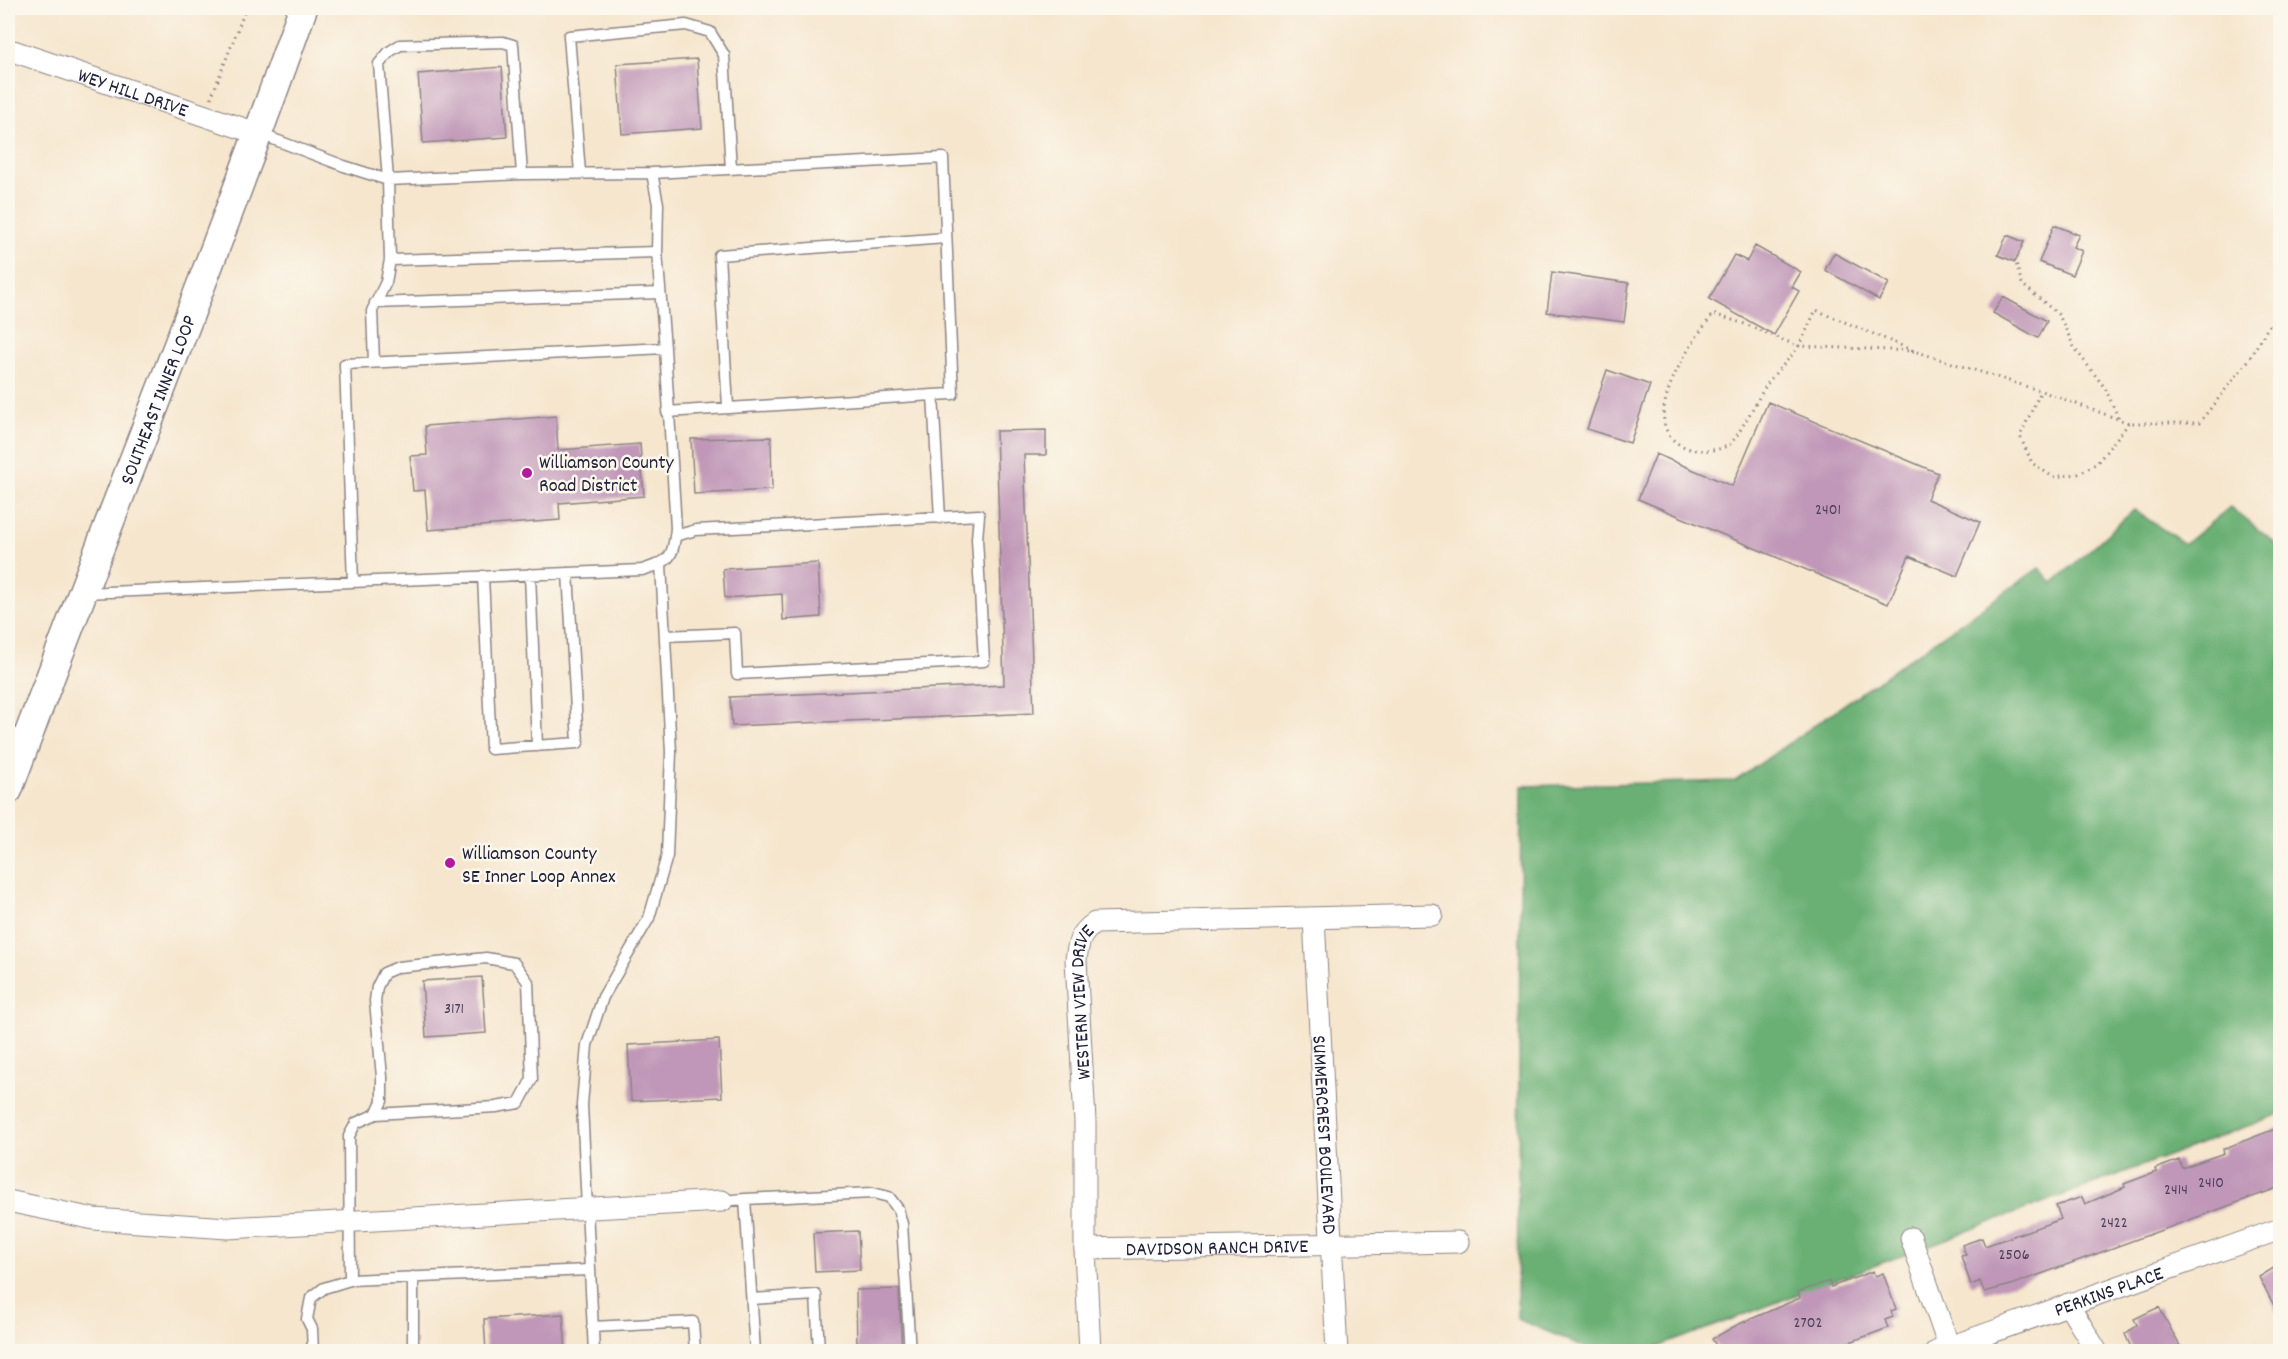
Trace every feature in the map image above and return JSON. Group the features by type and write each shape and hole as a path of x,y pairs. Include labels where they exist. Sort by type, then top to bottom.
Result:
{"main road":[{"name":"SOUTHEAST INNER LOOP","path":"8,790 80,593 259,134 303,8"}],"street":[{"name":"WEY HILL DRIVE","path":"8,51 259,134"},
{"name":"WESTERN VIEW DRIVE","path":"1090,1352 1085,1249 1085,1121 1076,960 1078,940 1084,930 1095,923 1432,915"},
{"name":"SUMMERCREST BOULEVARD","path":"1314,919 1337,1352"},
{"path":"8,1201 94,1219 228,1228 722,1201"},
{"name":"PERKINS PLACE","path":"1943,1349 2280,1228"},
{"path":"1911,1238 1943,1349"},
{"name":"DAVIDSON RANCH DRIVE","path":"1085,1249 1458,1242"},
{"path":"2068,1304 2097,1352"}],"lane":[{"path":"580,173 569,36 686,25 710,32 724,55 731,169"},
{"path":"374,362 372,311 386,282 390,260 388,180 379,64 389,52 400,45 503,42 513,45 522,174"},
{"path":"259,134 388,180 522,174 652,173 943,158 953,394 668,411"},
{"path":"80,593 642,570 662,564 673,552 675,536 665,348 657,252 658,204 652,173"},
{"path":"728,407 719,255 946,238"},
{"path":"390,260 657,252"},
{"path":"375,303 660,293"},
{"path":"353,582 345,364 665,348"},
{"path":"933,395 940,518"},
{"path":"665,636 735,633 737,674 984,661 977,539 979,515 696,530 675,536"},
{"path":"594,1352 582,1105 587,1046 603,997 649,918 668,856 671,752 662,564"},
{"path":"483,576 491,749 579,744 568,573"},
{"path":"530,574 537,746"},
{"path":"350,1280 349,1136 356,1123 376,1113 519,1103 532,1079 528,982 514,963 486,958 398,967 384,973 377,987 375,1001 382,1077 382,1101 376,1113"},
{"path":"722,1201 873,1193 889,1197 898,1209 902,1224 910,1352"},
{"path":"745,1199 755,1352"},
{"path":"313,1352 312,1329 307,1319 311,1298 324,1288 350,1280 589,1270"},
{"path":"413,1277 413,1352"},
{"path":"752,1299 816,1295 819,1352"},
{"path":"592,1327 693,1322 695,1352"}],"path":[{"path":"211,100 246,8"},
{"path":"2015,259 2022,284 2059,315 2075,349 2105,388 2118,419"},
{"path":"1914,351 1798,346 1713,314 1695,338 1671,379 1664,407 1665,425 1674,440 1690,449 1713,451 1731,444 1768,383 1798,346 1816,310 1914,351 2041,391 2129,423 2199,423 2248,361 2280,307"},
{"path":"2041,391 2020,436 2032,463 2054,477 2078,474 2097,463 2129,423"}],"green space":[{"path":"2230,507 2280,547 2280,1114 1647,1351 1594,1351 1517,1319 1521,786 1735,781 2039,568 2053,583 2134,510 2185,544"}],"building":[{"path":"697,59 702,128 622,134 617,64"},
{"path":"502,67 507,137 423,143 418,74"},
{"path":"2054,225 2079,235 2073,247 2082,251 2072,275 2039,262"},
{"path":"2007,235 2024,242 2015,262 1998,255"},
{"path":"1755,246 1801,272 1792,287 1799,291 1774,335 1709,299 1734,255 1747,261"},
{"path":"1834,253 1889,283 1879,300 1825,270"},
{"path":"1552,272 1629,283 1624,322 1547,312"},
{"path":"2003,297 2047,321 2038,338 1993,313"},
{"path":"1607,370 1650,385 1630,443 1587,429"},
{"path":"1768,402 1938,473 1927,499 1980,522 1957,576 1909,556 1888,604 1638,499 1656,454 1732,486"},
{"name":"Williamson County Road District","path":"556,416 558,450 640,444 644,496 559,503 560,520 428,530 425,490 413,491 410,456 427,455 425,426"},
{"path":"1046,430 1046,455 1024,455 1034,713 732,726 730,697 1004,685 996,431"},
{"path":"771,437 772,490 694,494 691,439"},
{"path":"818,563 821,617 783,620 782,594 725,598 723,569"},
{"path":"482,977 486,1033 426,1037 422,981"},
{"path":"719,1040 722,1097 631,1101 628,1045"},
{"path":"2280,1127 2280,1187 2011,1285 1984,1292 1980,1281 1971,1285 1961,1256 1966,1255 1962,1245 1982,1238 1985,1246 2061,1219 2056,1206 2082,1197 2085,1204 2125,1187 2124,1184 2156,1172 2155,1169 2179,1160 2182,1168 2224,1153 2223,1149"},
{"path":"858,1231 860,1270 815,1272 813,1233"},
{"path":"2280,1264 2280,1317 2259,1277"},
{"path":"1873,1271 1875,1276 1883,1273 1896,1309 1891,1311 1893,1317 1885,1320 1888,1328 1823,1352 1805,1352 1803,1345 1789,1352 1720,1352 1712,1339 1737,1325 1800,1298 1798,1292 1829,1281 1831,1287"},
{"path":"899,1289 902,1352 857,1352 856,1290"},
{"path":"2159,1307 2183,1352 2133,1352 2125,1334 2137,1325 2134,1319"},
{"path":"563,1314 566,1352 486,1352 484,1319"}],"place":[{"name":"Williamson County Road District","path":"527,473"},
{"name":"Williamson County SE Inner Loop Annex","path":"450,863"}]}
